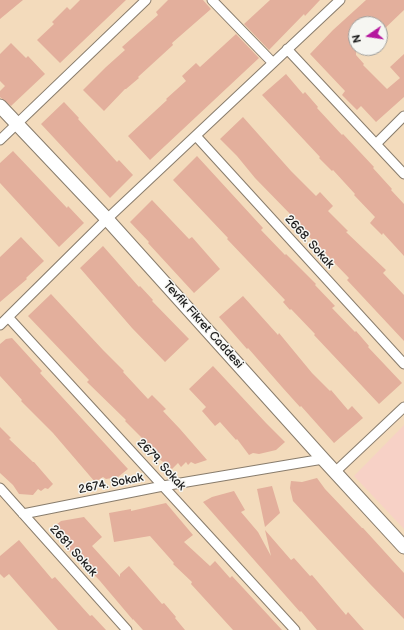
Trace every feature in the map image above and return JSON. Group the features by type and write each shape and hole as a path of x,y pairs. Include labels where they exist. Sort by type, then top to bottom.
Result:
{"street":[{"path":"0,140 146,0"},
{"path":"212,0 273,63"},
{"path":"0,325 108,219 340,0"},
{"path":"287,49 404,174"},
{"name":"Tevfik Fikret Caddesi","path":"0,106 108,219 323,459 404,546"},
{"path":"376,144 404,116"},
{"name":"2668. Sokak","path":"196,136 404,364"},
{"name":"2679. Sokak","path":"8,317 295,630"},
{"path":"335,472 404,407"},
{"name":"2674. Sokak","path":"23,514 163,486 323,459"},
{"name":"2681. Sokak","path":"0,488 127,630"}],"shaded area":[{"path":"404,425 404,529 354,476"}],"building":[{"path":"0,0 23,0 0,19"},
{"path":"80,0 126,0 60,63 37,40 54,24 52,22 67,7 70,10"},
{"path":"168,0 203,0 211,9 172,43 173,45 138,77 139,78 125,89 104,111 83,90 125,50 122,47 158,15 156,12"},
{"path":"270,0 320,0 305,16 304,14 269,50 244,24"},
{"path":"366,0 404,0 404,10 388,25 388,16 348,16"},
{"path":"348,16 348,56 357,56 364,64 363,65 387,89 400,78 390,67 404,54 404,97 376,122 361,106 357,110 342,95 345,91 310,54"},
{"path":"236,34 259,58 150,160 128,136 186,81 182,76 196,63 200,67"},
{"path":"11,43 26,58 28,56 45,74 11,106 0,97 0,91 5,86 0,81 0,54"},
{"path":"286,74 303,94 305,92 318,107 317,108 374,167 373,168 404,204 404,256 383,233 382,235 370,223 375,217 354,195 355,194 333,170 332,171 319,158 320,157 262,95"},
{"path":"64,102 117,162 119,160 133,175 110,198 41,124"},
{"path":"243,117 291,171 316,196 320,192 333,206 328,211 348,231 346,232 386,270 383,273 404,295 404,341 347,280 349,278 292,219 294,218 220,139"},
{"path":"13,151 67,208 68,206 84,223 59,247 0,183 0,163"},
{"path":"197,156 263,228 261,230 316,284 315,285 335,306 332,308 355,332 356,331 369,346 368,347 402,383 379,404 314,335 315,334 291,309 290,310 283,302 285,300 173,180"},
{"path":"152,200 189,239 192,237 220,269 194,293 130,222"},
{"path":"21,237 44,261 26,278 27,279 0,302 0,257"},
{"path":"103,246 139,287 140,286 153,300 152,301 189,339 165,362 132,328 80,268"},
{"path":"51,294 124,371 123,372 148,399 152,395 166,409 163,411 207,460 195,464 191,462 188,465 186,462 181,467 178,463 172,469 158,458 141,441 143,439 125,421 126,420 87,382 89,380 28,316"},
{"path":"243,296 278,335 279,333 312,373 330,391 331,390 348,410 352,406 363,418 334,443 219,317"},
{"path":"12,338 42,371 40,373 128,469 118,477 106,479 103,477 95,482 53,433 21,401 22,400 0,376 0,344 6,339"},
{"path":"213,366 285,442 276,450 259,454 253,453 249,455 237,439 236,440 220,422 215,426 202,411 206,407 189,389"},
{"path":"0,427 11,438 9,439 34,462 53,484 48,489 45,488 41,491 38,489 33,495 19,494 13,485 0,473"},
{"path":"317,478 325,489 404,573 404,619 293,501 290,488 291,481 302,482"},
{"path":"272,486 280,513 265,527 257,489"},
{"path":"234,491 245,510 241,512 258,532 271,556 265,530 291,560 294,558 310,576 312,575 346,615 348,612 364,630 317,630 301,611 300,612 203,502 212,497"},
{"path":"166,503 193,535 184,542 210,566 215,561 230,578 232,576 282,630 233,630 191,584 192,582 173,564 174,563 150,536 114,542 109,513 131,509 131,511"},
{"path":"84,517 102,537 92,546 120,577 120,574 129,566 162,604 164,603 185,630 143,630 100,581 78,558 76,559 51,529 61,521"},
{"path":"19,540 52,579 55,577 90,616 92,615 106,630 58,630 9,574 4,578 0,574 0,556"}]}
